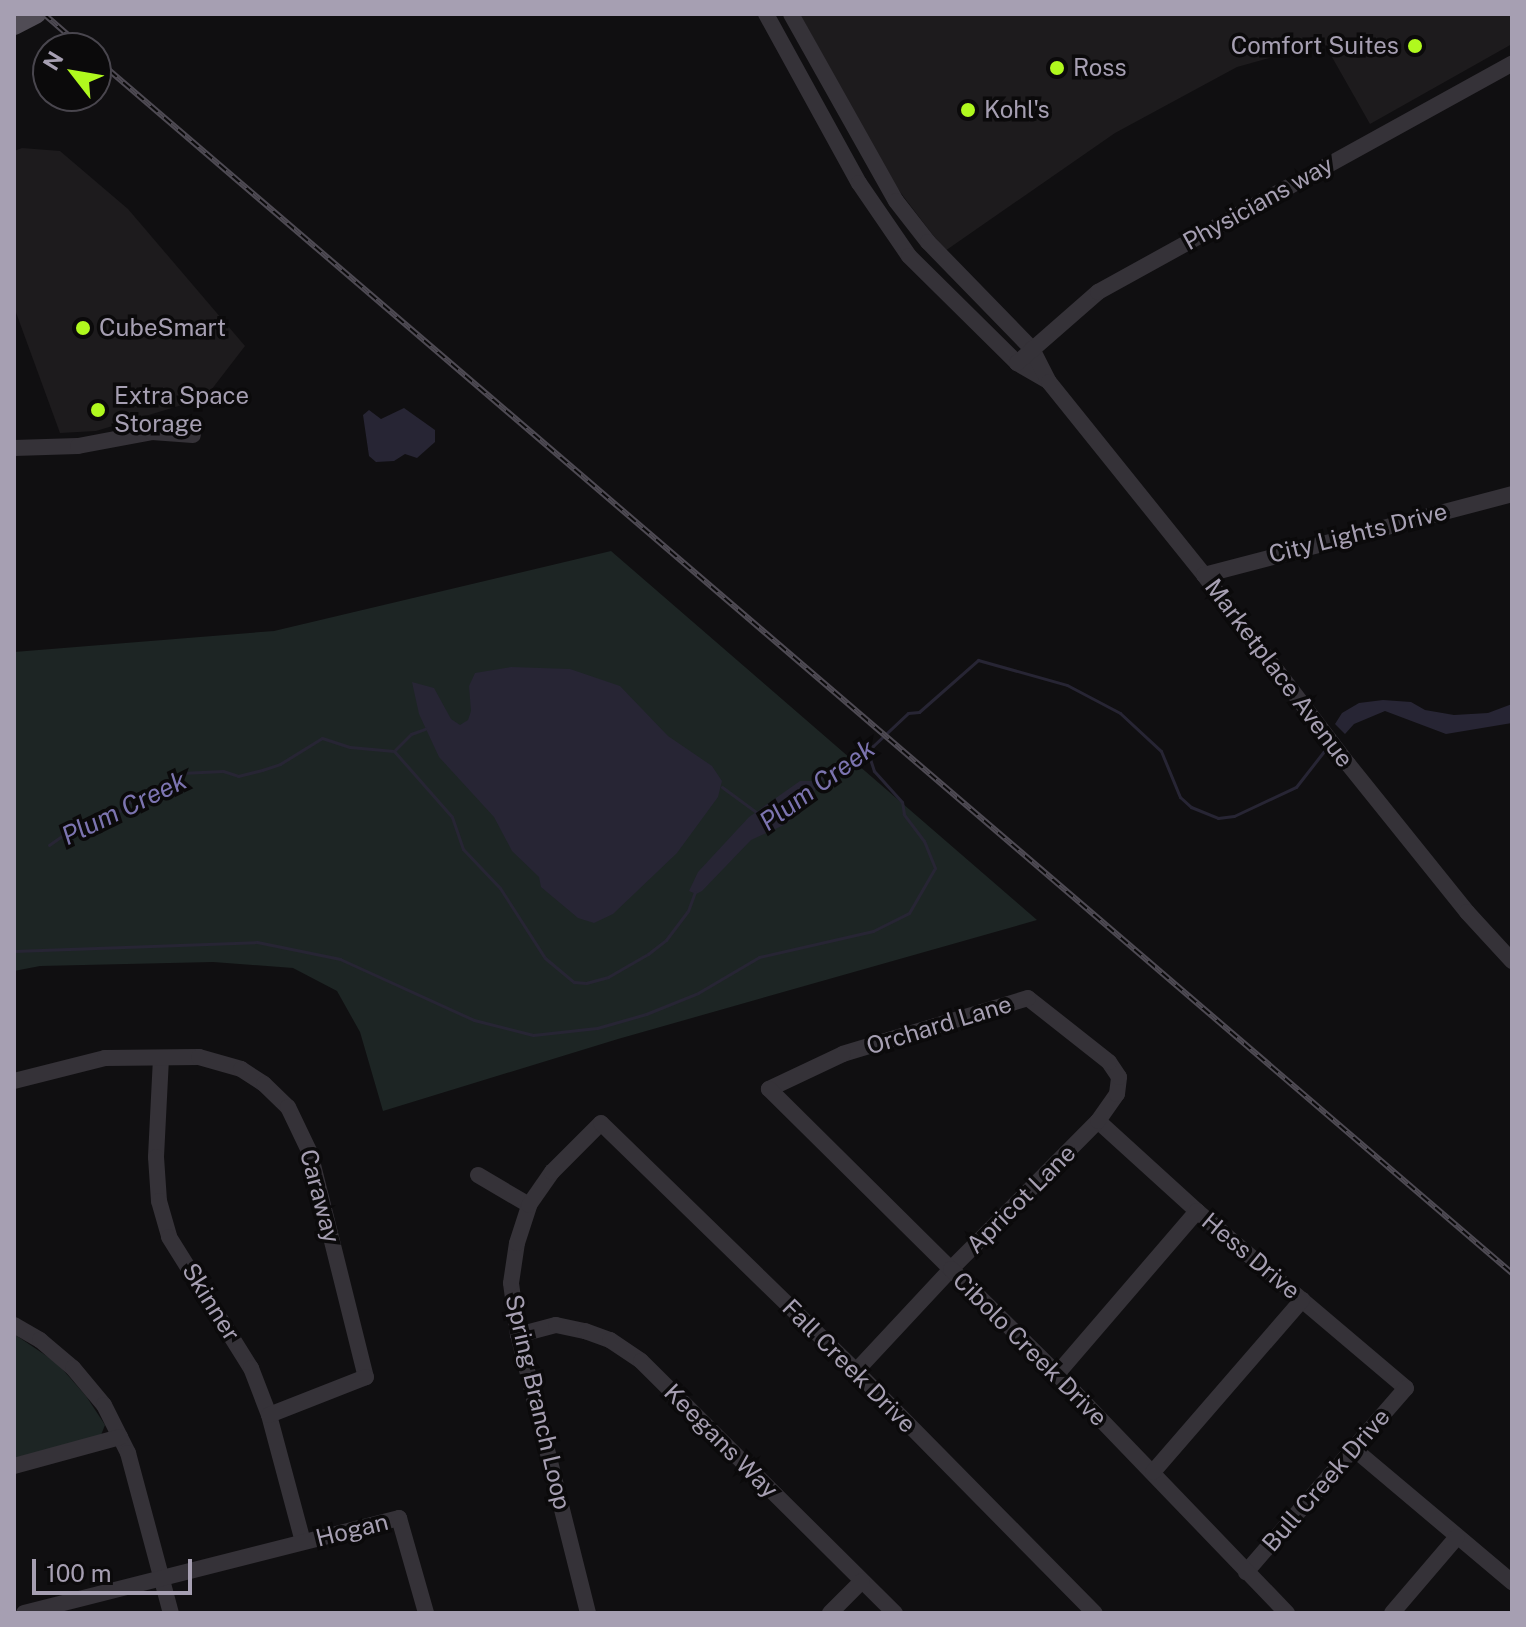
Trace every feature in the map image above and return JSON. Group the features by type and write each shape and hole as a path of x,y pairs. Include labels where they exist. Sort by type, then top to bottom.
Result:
{"main road":[{"path":"14,25 36,14"}],"street":[{"name":"Marketplace Avenue","path":"766,14 879,216 909,256 1017,363 1049,382"},
{"name":"Marketplace Avenue","path":"791,14 896,201 928,242 1032,349 1049,382 1204,575 1348,764 1467,912 1512,961"},
{"name":"Physicians way","path":"1017,363 1098,292 1512,63"},
{"path":"14,448 78,446 152,432 193,435"},
{"name":"City Lights Drive","path":"1204,575 1512,494"},
{"name":"Orchard Lane","path":"769,1089 843,1054 1028,998 1109,1062 1119,1077 1117,1094"},
{"name":"Caraway","path":"14,1081 105,1058 199,1057 241,1069 288,1107 310,1153 366,1377 269,1415"},
{"name":"Skinner","path":"161,1058 156,1157 159,1201 169,1237 240,1346 269,1415 303,1542"},
{"name":"Cibolo Creek Drive","path":"769,1089 1057,1374 1287,1613"},
{"name":"Apricot Lane","path":"856,1371 951,1269 1098,1121 1117,1094"},
{"name":"Hess Drive","path":"1098,1121 1197,1211 1406,1388"},
{"name":"Spring Branch Loop","path":"588,1613 518,1335 511,1283 517,1243 529,1205 552,1172 601,1123"},
{"name":"Fall Creek Drive","path":"601,1123 856,1371 1095,1613"},
{"path":"478,1175 529,1205"},
{"path":"1057,1374 1197,1211"},
{"path":"1153,1472 1302,1300"},
{"path":"14,1325 40,1340 73,1368 104,1405 128,1453 171,1613"},
{"name":"Keegans Way","path":"518,1335 556,1325 585,1331 610,1340 641,1361 895,1613"},
{"name":"Bull Creek Drive","path":"1246,1572 1406,1388"},
{"path":"14,1466 120,1437"},
{"path":"1354,1449 1512,1582"},
{"name":"Hogan","path":"24,1613 399,1518 426,1613"},
{"path":"1392,1613 1457,1537"},
{"path":"830,1613 862,1581"}],"shaded area":[{"path":"800,14 1512,14 1512,44 1370,124 1324,43 1237,67 1115,133 945,251 891,180"},
{"path":"22,148 60,151 128,209 245,346 205,398 96,431 60,433 14,307 14,151"},
{"path":"404,408 435,430 435,442 417,458 405,454 394,461 376,462 369,456 363,415 369,410 381,419"},
{"path":"611,551 1037,920 618,1039 383,1111 360,1032 337,991 293,968 213,962 40,966 14,971 14,652 274,631"},
{"path":"511,667 570,669 620,686 668,736 712,766 722,781 718,797 677,853 613,914 594,923 578,918 541,887 539,877 512,851 494,817 439,757 419,714 412,682 434,688 451,719 460,725 468,720 471,711 469,686 475,673"},
{"path":"1383,700 1411,702 1425,710 1454,715 1488,713 1512,704 1512,723 1446,734 1385,711 1354,724 1345,734 1335,724 1342,713 1359,703"},
{"path":"800,781 814,781 817,786 807,807 784,825 751,840 702,891 696,894 689,891 698,872 749,817"},
{"path":"14,1334 57,1363 86,1396 105,1425 101,1435 14,1460"}],"waterway":[{"name":"Plum Creek","path":"814,783 873,746 908,713 919,712 978,660 1067,685 1120,713 1161,751 1180,797 1191,807 1218,818 1234,816 1296,787 1328,746"},
{"path":"394,751 411,734 425,729"},
{"name":"Plum Creek","path":"49,845 65,834 112,817 141,793 164,787 181,773 223,771 238,776 280,764 322,738 350,747 394,751 452,817 463,849 500,888 545,958 574,982 586,983 608,977 648,954 666,940 688,911 695,892"},
{"path":"14,951 257,942 340,959 474,1020 533,1035 597,1028 646,1014 698,993 759,957 873,931 909,913 935,868 924,841 904,814 902,802 874,771 867,750"},
{"path":"722,787 756,812"}],"railway":[{"path":"44,14 65,32"},
{"path":"112,73 1512,1273"}],"place":[{"name":"Comfort Suites","path":"1415,46"},
{"name":"Ross","path":"1057,68"},
{"name":"Kohl's","path":"968,110"},
{"name":"CubeSmart","path":"83,328"},
{"name":"Extra Space Storage","path":"98,410"}]}
